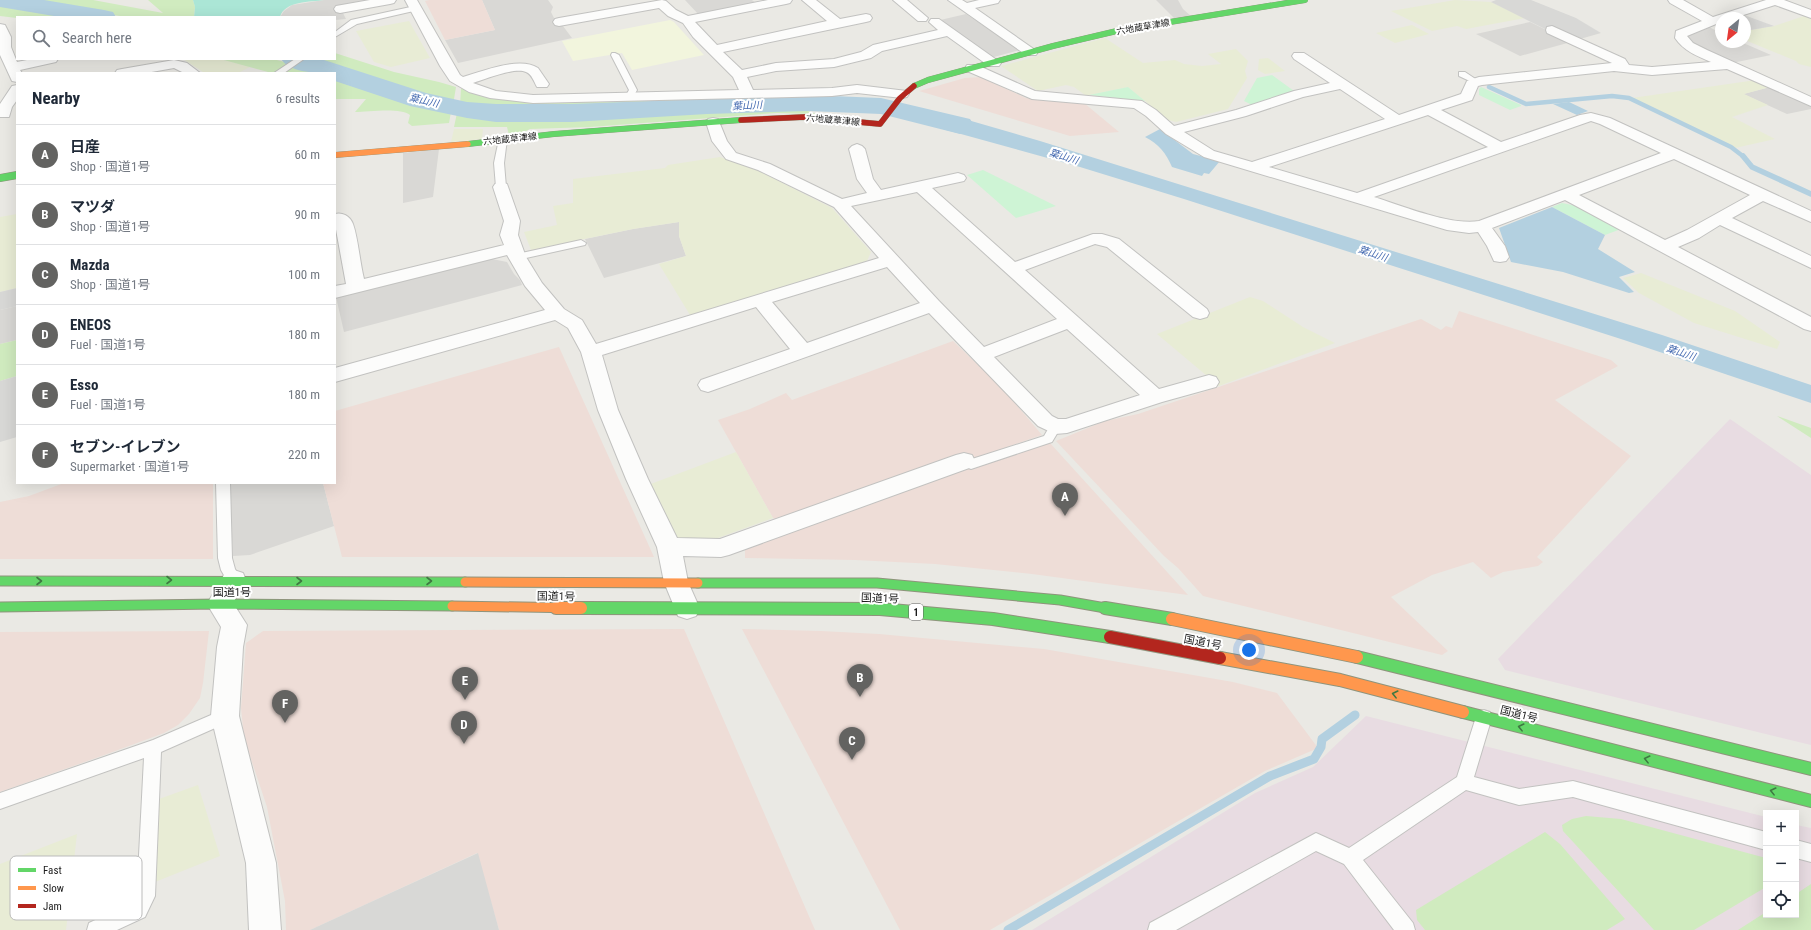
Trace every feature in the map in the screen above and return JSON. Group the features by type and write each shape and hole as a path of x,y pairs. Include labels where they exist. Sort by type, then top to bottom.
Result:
{"main road":[{"name":"六地蔵草津線","path":"336,155 503,139 760,118 805,117 880,124 900,97 916,84 1095,36 1148,25 1254,10 1305,0"},
{"path":"0,178 16,175"},
{"name":"国道1号","path":"0,581 234,580 878,583 1060,600 1199,622 1342,653 1811,769"},
{"name":"国道1号","path":"0,607 219,604 687,609 880,609 993,619 1105,636 1340,680 1811,801"}],"street":[{"path":"340,9 390,0"},
{"path":"687,20 781,0"},
{"path":"808,0 837,24"},
{"path":"899,0 922,18"},
{"path":"954,0 1031,52"},
{"path":"965,7 994,0"},
{"path":"1674,0 1712,21"},
{"path":"1811,14 1776,0 1686,30 1681,34 1681,38 1688,46 1811,102"},
{"path":"414,2 447,66 455,78 474,89 495,95 514,98 630,97 832,92 856,89 900,97"},
{"path":"560,22 662,4 672,13 687,20 739,75 748,94"},
{"path":"714,50 866,18"},
{"path":"0,28 5,37 2,48 15,72 48,60"},
{"path":"739,75 776,67 840,61 866,56 878,48 939,28 994,63"},
{"path":"1552,30 1620,62 1625,68"},
{"path":"2,48 16,46"},
{"path":"1299,56 1397,120"},
{"path":"115,60 120,72"},
{"path":"126,72 174,64 182,66 191,72"},
{"path":"1252,167 1467,97 1472,84 1476,82 1614,67 1652,71 1727,64"},
{"path":"462,82 489,73 527,67 534,70 542,84"},
{"path":"972,68 1032,95 1137,104 1145,107 1171,130 1192,145 1209,154 1453,226 1469,228 1482,226 1675,153"},
{"path":"1171,130 1241,113 1299,94 1342,84"},
{"path":"4,114 5,107 16,90"},
{"path":"1430,110 1500,147"},
{"path":"1357,198 1580,119 1591,117 1675,153 1811,217"},
{"path":"713,122 720,141 731,156 764,167 840,204 932,305 1045,421 1055,427 1067,426 1156,397 1209,382"},
{"path":"857,149 865,179 877,196"},
{"path":"840,204 958,178"},
{"path":"920,186 1069,321 1156,397"},
{"path":"501,187 512,221 509,235 515,253 534,286 557,313 575,324 592,352 608,410 637,479 669,547 676,582 687,609"},
{"path":"1566,194 1811,325"},
{"path":"1664,247 1693,234 1763,194"},
{"path":"336,218 339,218 344,223 356,287"},
{"path":"1720,219 1811,263"},
{"path":"1482,226 1496,246 1500,257"},
{"path":"1011,268 1093,239 1102,238 1113,242 1200,313"},
{"path":"336,292 515,253"},
{"path":"592,352 890,260"},
{"path":"760,300 803,351"},
{"path":"708,385 932,305"},
{"path":"336,374 557,313"},
{"path":"981,355 1069,321"},
{"path":"669,547 721,548 964,461"},
{"path":"234,580 219,604 234,625 230,647 225,716 261,863 265,930"}],"lane":[{"path":"336,34 354,22 414,2"},
{"path":"615,56 632,90 630,97"},
{"path":"280,72 298,60"},
{"path":"1462,74 1476,82"},
{"path":"501,187 499,163 503,139"},
{"path":"515,253 581,243"},
{"path":"964,461 971,464 1048,439 1055,427"},
{"path":"223,484 225,558 228,570 234,580"},
{"path":"0,801 153,748 225,716"},
{"path":"1350,858 1464,782 1484,717"},
{"path":"142,903 146,896 153,748"},
{"path":"1464,782 1519,797 1573,789 1763,840"},
{"path":"1157,930 1316,842 1350,858 1406,930"},
{"path":"1799,850 1811,853"},
{"path":"96,930 117,920"}],"shaded area":[{"path":"324,0 380,0 340,7 346,19 336,20 336,16 281,16 284,11 292,5"},
{"path":"482,0 548,0 553,7 551,12 559,26 563,26 572,38 458,63 445,40 495,30"},
{"path":"482,0 495,30 445,40 425,1"},
{"path":"685,0 752,0 756,3 699,15"},
{"path":"1156,0 1178,0 1183,9 1192,17 1175,19"},
{"path":"1455,0 1491,2 1525,18 1466,29 1457,26 1432,31 1391,11"},
{"path":"1496,0 1531,0 1576,18 1601,33 1580,39 1554,27 1545,29 1491,2"},
{"path":"966,14 1020,50 994,57 989,56 936,21"},
{"path":"1807,15 1811,16 1811,67 1799,64 1796,61 1751,42 1751,30 1774,26"},
{"path":"1751,18 1774,26 1751,30"},
{"path":"670,20 674,22 704,55 632,70 622,53 573,61 562,41"},
{"path":"409,21 430,58 391,67 374,62 356,31"},
{"path":"1530,22 1571,42 1520,56 1476,34"},
{"path":"1412,25 1429,34 1395,43 1376,33"},
{"path":"1709,27 1715,30 1715,48 1751,48 1751,46 1771,55 1732,63 1695,46 1687,38 1690,33"},
{"path":"1105,38 1143,63 1175,60 1184,64 1202,66 1221,64 1208,54 1236,49 1248,61 1245,71 1247,78 1228,109 1176,122 1168,120 1128,87 1089,95 1085,95 1074,87 1066,85 1038,91 1001,66"},
{"path":"1268,58 1285,71 1265,74 1258,70 1259,59"},
{"path":"185,60 224,60 250,67 240,72 203,72"},
{"path":"981,77 1026,98 1084,103 1119,132 1070,136 919,91 965,78"},
{"path":"1756,80 1770,87 1744,94 1768,105 1732,117 1775,139 1735,148 1632,98"},
{"path":"1770,87 1811,105 1811,109 1787,114 1743,94"},
{"path":"454,129 483,129 482,139 451,142"},
{"path":"439,149 433,197 403,203 403,153"},
{"path":"720,157 757,170 832,208 871,252 867,261 690,315 659,264 686,256 679,236 679,222 633,229 531,250 524,232 557,225 553,206 573,203 573,179 665,168 668,165"},
{"path":"16,214 16,288 0,292 0,217"},
{"path":"679,222 679,236 686,256 604,278 585,239 633,229"},
{"path":"492,259 507,262 522,285 344,332 336,297"},
{"path":"1641,273 1735,311 1780,342 1777,349 1694,323 1639,293 1623,278"},
{"path":"16,288 16,306 0,310 0,292"},
{"path":"1250,297 1263,301 1303,327 1335,343 1219,386 1157,334"},
{"path":"16,306 16,340 0,344 0,310"},
{"path":"1459,311 1611,360 1618,366 1555,400 1631,456 1537,557 1543,562 1538,566 1503,572 1491,578 1473,562 1432,575 1391,597 1448,651 1442,655 1203,596 1056,441 1105,421 1138,414 1421,319 1441,330 1446,326 1452,328"},
{"path":"953,341 1003,389 1042,435 969,460 777,520 773,518 718,420 750,409 786,393 792,400"},
{"path":"559,347 654,557 342,557 323,484 336,484 336,411"},
{"path":"16,376 16,437 0,442 0,381"},
{"path":"1730,419 1811,475 1811,745 1505,670 1498,659"},
{"path":"1050,443 1188,595 1032,574 935,564 855,560 745,558 745,547 970,468"},
{"path":"736,452 773,518 715,539 678,538 667,522 648,485"},
{"path":"61,484 213,484 213,559 0,559 0,502 29,496"},
{"path":"229,484 323,484 334,526 250,555 233,556"},
{"path":"684,629 815,930 499,930 477,853 310,930 286,930 285,901 267,807 244,738 241,708 246,643 263,631"},
{"path":"742,629 879,634 1044,649 1233,682 1277,693 1318,748 1265,771 990,930 900,930"},
{"path":"209,631 200,698 189,714 178,725 164,733 0,792 0,632"},
{"path":"1366,716 1763,816 1763,918 1799,918 1799,826 1811,828 1811,930 1032,930 1255,793 1313,767"},
{"path":"198,785 220,856 155,882 159,799"},
{"path":"77,834 74,856 21,856"},
{"path":"478,853 499,930 310,930 373,901"},
{"path":"10,860 10,920 67,920 66,930 0,930 0,864"}],"green space":[{"path":"22,0 93,0 163,13 148,0 193,0 195,7 194,16 120,16"},
{"path":"193,0 324,0 292,5 287,8 281,16 194,16 195,7"},
{"path":"0,6 65,16 16,16 16,18 0,16"},
{"path":"336,53 394,72 456,87 453,105 407,92 314,60 336,60"},
{"path":"224,60 277,60 289,63 296,67 307,68 320,72 268,72"},
{"path":"1272,75 1294,91 1252,105 1244,101 1257,78"},
{"path":"336,77 407,101 451,112 449,123 412,126 408,123 410,115 399,111 384,110 355,112 366,99 336,99"},
{"path":"1128,87 1145,101 1089,95"},
{"path":"1481,87 1521,106 1510,110 1479,95 1479,89"},
{"path":"461,88 489,98 532,103 794,97 795,100 545,111 509,111 460,106"},
{"path":"788,107 802,109 816,114 777,113 590,127 530,129 520,134 509,135 507,127 454,127 457,113 545,120"},
{"path":"983,170 1056,206 1016,218 967,175"},
{"path":"1562,203 1577,206 1621,229 1605,235 1552,207"},
{"path":"16,340 16,376 0,381 0,344"},
{"path":"1777,416 1811,428 1811,438"},
{"path":"1586,816 1621,819 1763,857 1763,889 1694,930 1654,930 1563,831 1562,825 1572,819"},
{"path":"1545,832 1560,844 1625,919 1607,930 1425,930 1417,920 1416,910"},
{"path":"1811,884 1811,930 1738,930 1763,914 1763,918 1799,918 1799,892"}],"water":[{"path":"1569,102 1588,111 1577,115 1553,104"},
{"path":"905,105 954,116 1040,141 1662,335 1811,385 1811,403 1624,340 1184,199 1080,167 903,118 901,112"},
{"path":"1160,129 1193,154 1220,161 1209,174 1204,173 1202,176 1172,167 1162,149 1145,137"},
{"path":"1552,207 1605,235 1598,249 1635,272 1619,277 1634,292 1629,293 1563,272 1511,262 1499,228"}],"waterway":[{"name":"葉山川","path":"0,0 98,16"},
{"name":"葉山川","path":"297,60 334,72"},
{"name":"葉山川","path":"336,73 420,100 467,110 496,113 572,113 707,106 808,103 881,106 960,125"},
{"path":"1489,87 1526,104 1612,96 1629,98 1731,147 1744,157"},
{"path":"1744,157 1752,167 1811,194"},
{"path":"1008,930 1270,776 1314,759 1321,747 1322,739 1355,715"}],"traffic: fast":[{"path":"914,86 928,80 1053,46 1121,30 1305,0"},
{"path":"468,144 554,134 741,120"},
{"path":"0,178 16,175"},
{"path":"0,581 465,582"},
{"path":"698,583 877,583 1060,600 1172,619"},
{"path":"0,607 219,604 452,606"},
{"path":"581,608 880,609 993,619 1110,637"},
{"path":"1357,657 1811,769"},
{"path":"1463,712 1811,801"}],"traffic: slow":[{"path":"336,155 468,144"},
{"path":"465,582 698,583"},
{"path":"452,606 581,608"},
{"path":"1172,619 1357,657"},
{"path":"1220,658 1340,680 1463,712"}],"traffic: jam":[{"path":"741,120 805,117 880,124 900,98 914,86"},
{"path":"1110,637 1220,658"}],"place":[{"name":"日産","path":"1065,516"},
{"name":"マツダ","path":"860,697"},
{"name":"Esso","path":"465,700"},
{"name":"セブン-イレブン","path":"285,723"},
{"name":"ENEOS","path":"464,744"},
{"name":"Mazda","path":"852,760"}]}
